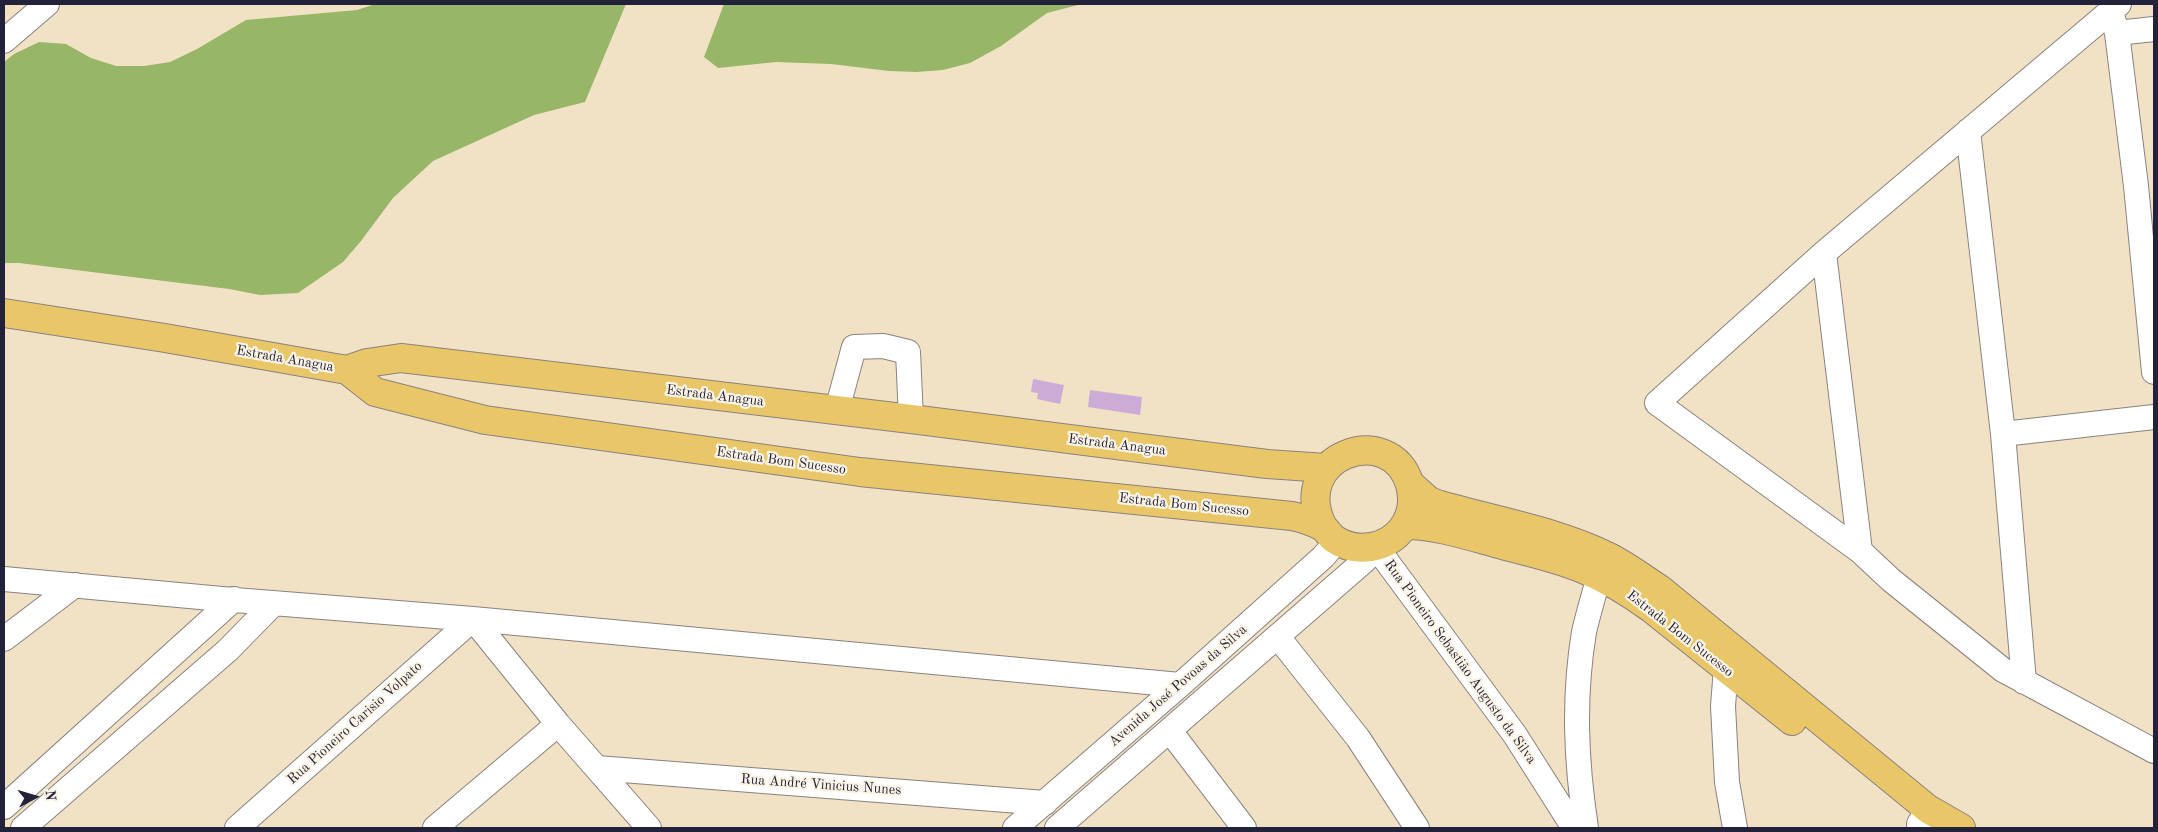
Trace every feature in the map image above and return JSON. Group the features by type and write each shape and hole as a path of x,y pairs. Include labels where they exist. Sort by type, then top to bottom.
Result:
{"main road":[{"name":"Estrada Anagua","path":"4,314 166,338 347,370 367,363 400,358 1267,464 1326,468"},
{"name":"Estrada Bom Sucesso","path":"347,370 375,392 485,420 860,472 1292,516 1329,533 1349,546 1364,548 1379,546"},
{"path":"1329,533 1317,516 1315,491 1319,479 1334,460 1349,453 1366,450 1378,452 1398,464 1410,484 1412,505 1405,525 1398,534 1379,546"},
{"name":"Estrada Bom Sucesso","path":"1410,484 1429,501 1488,530 1582,568 1630,593 1923,822 1961,828"},
{"name":"Estrada Bom Sucesso","path":"1405,525 1488,530 1573,542 1610,558 1661,590 1923,822"}],"street":[{"path":"4,40 47,4"},
{"path":"2116,16 2154,29"},
{"path":"2116,16 1968,131 1824,253 1657,403 1860,551 1891,580 1995,664 2024,682 2154,751"},
{"path":"2116,16 2145,185 2154,372"},
{"path":"1968,131 2003,434 2024,682"},
{"path":"1824,253 1860,551"},
{"path":"837,410 854,347 883,346 908,352 911,419"},
{"path":"2003,434 2154,417"},
{"name":"Avenida José Povoas da Silva","path":"1015,828 1180,685 1323,557 1330,549 1329,533"},
{"name":"Avenida José Povoas da Silva","path":"1069,824 1170,731 1379,546"},
{"name":"Rua Pioneiro Sebastião Augusto da Silva","path":"1379,546 1385,559 1515,735 1574,828"},
{"path":"1586,828 1576,737 1579,674 1585,631 1599,576"},
{"path":"4,578 473,619 1180,685"},
{"path":"4,640 75,585"},
{"path":"4,807 234,599"},
{"path":"23,828 228,650 274,603"},
{"path":"473,619 558,724 597,768 641,825"},
{"name":"Rua Pioneiro Carisio Volpato","path":"237,828 473,619"},
{"path":"1278,637 1358,738 1417,828"},
{"path":"1726,668 1723,706 1727,782 1734,828"},
{"path":"435,828 558,724"},
{"path":"1170,731 1244,828"},
{"name":"Rua André Vinicius Nunes","path":"597,768 1045,802"}],"green space":[{"path":"375,4 626,4 585,102 534,115 433,161 393,198 343,262 298,293 260,295 229,289 19,263 4,263 4,62 14,54 39,42 66,44 91,58 116,66 144,66 170,62 197,49 246,20 357,10"},
{"path":"724,4 1082,4 1047,13 1001,46 970,63 943,70 916,72 889,71 831,64 776,62 718,68 704,57"}],"building":[{"path":"1033,379 1064,385 1060,404 1037,399 1038,393 1031,392"},
{"path":"1090,390 1142,397 1140,415 1088,407"}]}
